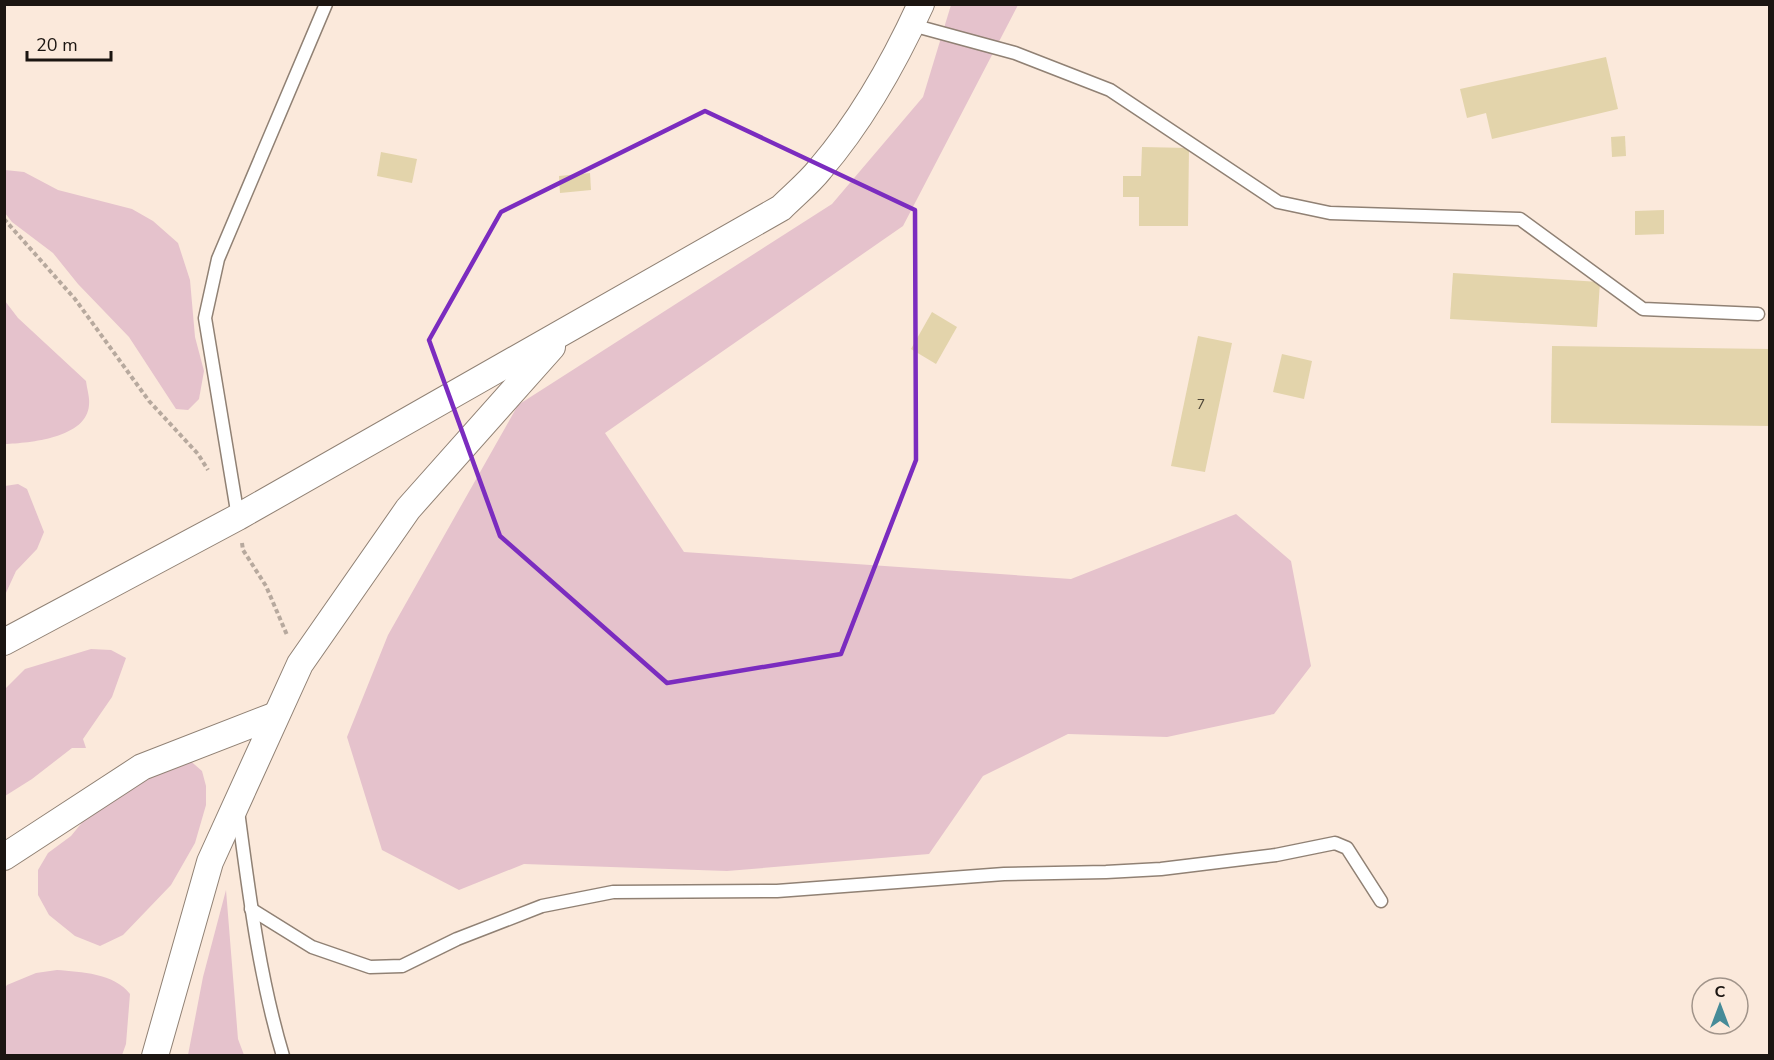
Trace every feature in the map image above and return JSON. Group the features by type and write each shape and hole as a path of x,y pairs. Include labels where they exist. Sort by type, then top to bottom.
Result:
{"street":[{"path":"4,642 238,517 781,208 820,170 863,114 916,15"},
{"path":"155,1056 210,862 300,663 408,509 566,331"},
{"path":"4,857 142,767 276,715"}],"lane":[{"path":"238,517 205,318 218,259 326,4"},
{"path":"916,15 1110,90 1278,202 1330,213 1520,219 1643,309 1758,314"},
{"path":"237,801 251,909 269,1009 283,1056"},
{"path":"251,909 312,947 370,967 402,966 457,939 542,906 613,892 777,891 1004,874 1161,869 1276,855 1335,843 1347,848 1381,901"}],"path":[{"path":"4,219 75,299 149,401 198,454 209,472"},
{"path":"238,517 243,550 266,586 300,663"}],"highlighted area":[{"path":"705,111 915,210 916,460 841,654 667,683 500,536 429,340 501,212"}],"shaded area":[{"path":"951,5 1018,5 903,226 605,433 684,552 1071,579 1236,514 1291,561 1311,666 1274,714 1167,737 1068,734 983,776 929,854 727,871 524,864 459,890 382,850 347,737 388,635 518,405 832,204 923,97"},
{"path":"5,170 24,172 58,190 132,209 153,221 178,243 190,280 195,337 204,371 199,399 188,410 176,409 129,337 78,284 53,253 12,222 5,213"},
{"path":"5,301 18,318 86,381 89,405 86,416 68,432 42,440 5,444"},
{"path":"18,484 27,489 44,532 37,549 16,571 5,595 5,486"},
{"path":"91,649 111,650 126,658 112,697 83,739 86,748 72,748 32,779 5,796 5,689 25,669"},
{"path":"187,758 202,771 206,786 206,805 195,843 171,885 123,935 100,946 75,936 49,915 38,895 38,870 48,853 71,836 89,814 135,781 153,777"},
{"path":"226,890 238,1039 244,1055 188,1055 203,977"},
{"path":"57,970 106,978 123,987 130,994 126,1044 122,1055 5,1055 4,990 7,985 36,973"}],"building":[{"path":"1606,57 1618,109 1492,139 1486,113 1467,118 1460,89"},
{"path":"1625,136 1626,156 1612,157 1611,137"},
{"path":"1142,147 1189,148 1188,226 1139,226 1139,197 1123,197 1123,176 1141,176"},
{"path":"381,152 417,159 412,183 377,176"},
{"path":"590,173 591,190 560,193 559,176"},
{"path":"1664,210 1664,234 1635,235 1635,211"},
{"path":"1453,273 1600,282 1597,327 1450,319"},
{"path":"932,312 957,327 936,364 911,349"},
{"path":"1198,336 1232,343 1205,472 1171,466"},
{"path":"1552,346 1770,349 1770,426 1551,423"},
{"path":"1282,354 1312,361 1304,399 1273,392"}]}
